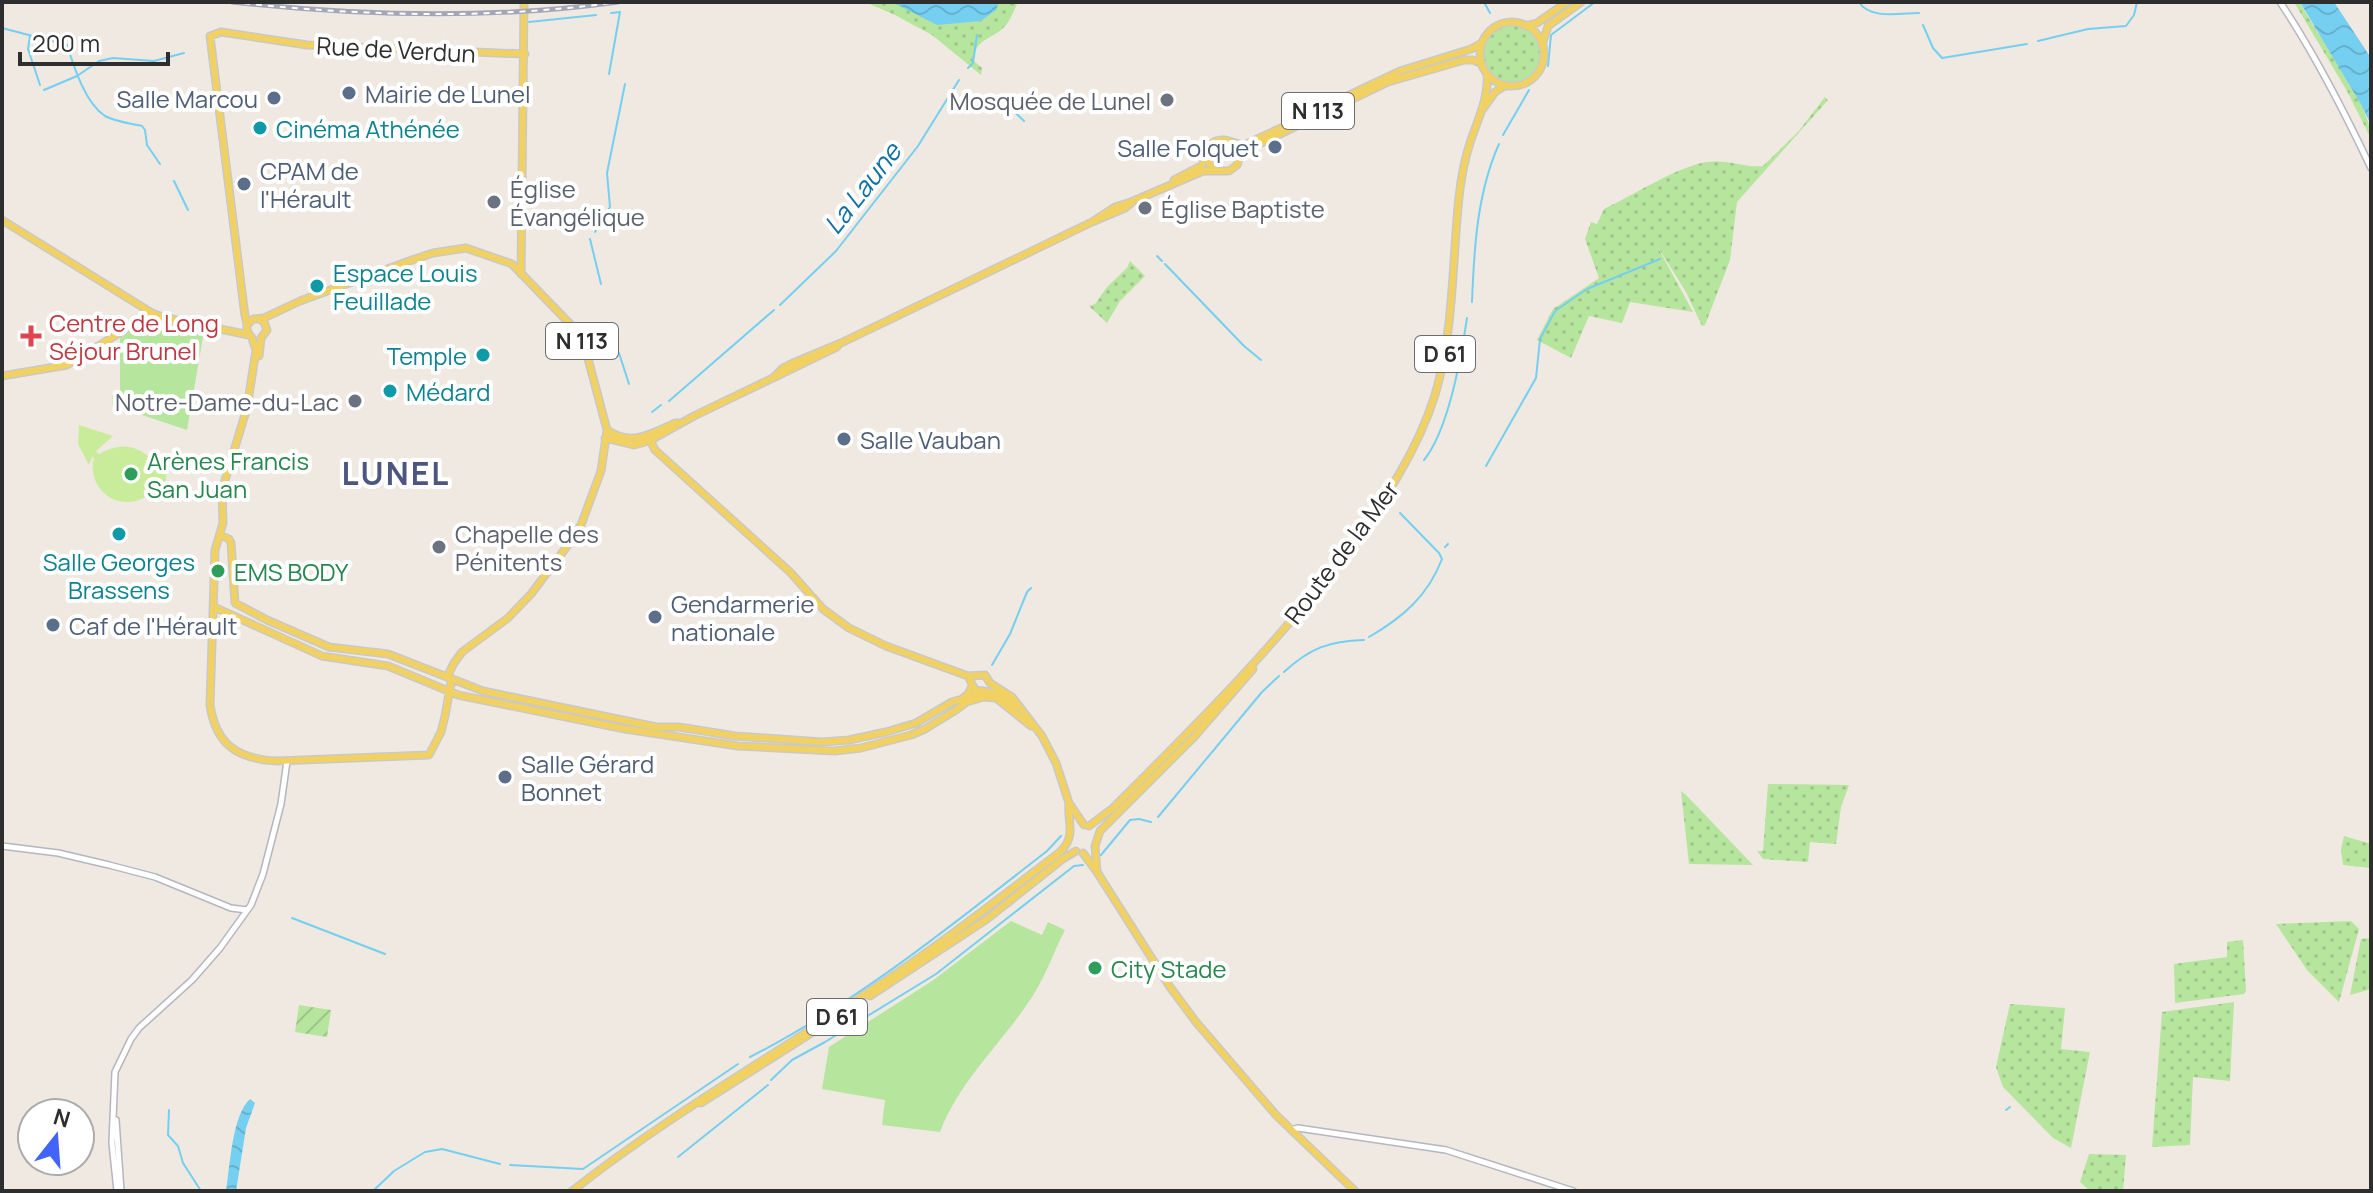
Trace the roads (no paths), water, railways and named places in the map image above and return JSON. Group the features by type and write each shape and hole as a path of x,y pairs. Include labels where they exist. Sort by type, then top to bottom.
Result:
{"main road":[{"path":"1525,26 1537,23 1567,2"},
{"path":"1542,45 1534,31 1525,26 1513,23 1499,25 1482,43 1482,64 1487,74 1496,81 1506,85 1527,82 1538,72 1548,26 1581,2"},
{"path":"521,274 524,3"},
{"name":"Rue de Verdun","path":"252,322 245,312 210,36 221,32 307,45 525,54"},
{"name":"N 113","path":"1234,144 1244,145 1258,139 1400,71 1482,43"},
{"name":"N 113","path":"1239,159 1247,150 1388,82 1464,60 1482,64"},
{"name":"Route de la Mer","path":"1097,837 1103,827 1209,721 1317,591 1376,512 1401,472 1427,419 1443,362 1462,175 1482,110 1487,74"},
{"name":"Route de la Mer","path":"1482,110 1495,92 1506,85"},
{"path":"605,438 634,445 773,378 783,368 1125,208 1131,202 1159,190 1203,171 1229,171 1237,165 1237,148 1226,140 1216,142 1208,150 1201,166 1159,190"},
{"path":"1207,158 1214,170"},
{"path":"2,220 152,313 261,338"},
{"name":"N 113","path":"238,332 252,322 433,253 466,248 512,264 566,318 581,340 607,430"},
{"path":"512,264 520,261"},
{"path":"2,376 67,365 152,313"},
{"path":"248,409 256,350 250,337 252,322 264,322 267,332 261,338 248,409 222,490 223,523 215,550 210,705 213,723 225,741 243,755 261,760 428,756 441,732 450,692 449,673 456,658 508,618 531,594 581,525 601,471 607,430 630,439 649,438"},
{"path":"649,438 655,450 790,572 823,609 842,623 891,648 972,680 983,692 1004,697 1023,711"},
{"path":"220,535 231,543 235,603 267,620 329,647 388,654 483,691 661,732 669,727 735,736 822,742 849,740 916,723 962,699 968,694 972,680"},
{"path":"214,607 326,657 388,666 450,692 481,701 744,747 846,750 911,735 970,701 990,683"},
{"path":"326,657 329,647"},
{"name":"Route de la Mer","path":"1086,825 1113,808 1257,662"},
{"path":"972,680 985,675 990,683 1012,697 1052,754 1069,803 1097,837 1097,872"},
{"path":"481,701 483,691"},
{"path":"970,701 996,698 1035,728"},
{"path":"1069,803 1072,829 1069,841 1097,872 1182,1005 1257,1094 1355,1191"},
{"path":"1072,829 1086,825"},
{"name":"D 61","path":"572,1191 677,1115 684,1114 924,955 1060,852 1069,841"},
{"path":"1080,852 1095,846"},
{"name":"D 61","path":"752,1068 987,919 1064,858 1080,852"}],"street":[{"path":"2280,2 2302,35 2371,168"},
{"path":"119,1191 115,1150 115,1072 131,1039 145,1021 192,980 220,948 257,895 281,804 287,761"},
{"path":"2,846 58,853 155,877 231,908 247,910"},
{"path":"231,908 239,920"},
{"path":"1291,1130 1298,1128 1446,1150 1573,1191"}],"water":[{"path":"892,2 999,2 996,10 981,21 937,25"},
{"path":"2300,2 2334,2 2371,58 2371,125 2362,106"},
{"path":"250,1099 255,1103 246,1128 236,1191 226,1191 239,1117"}],"waterway":[{"path":"1484,2 1490,13"},
{"path":"1548,66 1551,35 1595,2"},
{"path":"1859,2 1864,8 1878,13 1919,13"},
{"path":"2038,41 2088,29 2126,26 2134,15 2137,2"},
{"path":"609,74 620,12 611,13"},
{"path":"529,22 596,15"},
{"path":"1923,25 1933,48 1942,58 2027,44"},
{"path":"2,28 67,45 81,84 92,103 109,118 142,126 147,145 160,164"},
{"name":"La Laune","path":"968,68 973,63 977,35"},
{"path":"30,36 28,49 40,85"},
{"path":"44,90 77,76 99,61 113,58 154,61 184,53"},
{"name":"La Laune","path":"780,305 836,251 918,146 959,80"},
{"path":"595,232 610,207 607,173 625,84"},
{"path":"1503,135 1529,90"},
{"path":"999,97 1024,121"},
{"path":"1472,302 1481,202 1499,144"},
{"path":"174,181 188,210"},
{"path":"590,239 601,284"},
{"path":"1157,256 1162,261"},
{"path":"1486,466 1536,378 1540,339 1555,311 1587,289 1660,259"},
{"path":"1165,264 1261,360"},
{"name":"La Laune","path":"669,401 774,310"},
{"path":"1424,460 1433,447 1447,412 1467,318"},
{"path":"612,334 617,349"},
{"path":"619,353 629,384"},
{"name":"La Laune","path":"652,412 661,405"},
{"path":"1369,637 1413,605 1442,559 1400,513"},
{"path":"1445,547 1448,544"},
{"path":"992,665 1031,588"},
{"path":"1284,672 1321,647 1364,640"},
{"path":"1158,817 1262,692 1279,676"},
{"path":"1101,855 1130,820 1151,822"},
{"path":"750,1057 829,1012 904,961 1047,851 1061,836"},
{"path":"771,1080 792,1060 936,974 1074,866 1083,865"},
{"path":"292,918 385,954"},
{"path":"510,1165 583,1169 738,1064"},
{"path":"678,1157 768,1085"},
{"path":"2006,1110 2010,1107"},
{"path":"169,1110 168,1135 178,1146 183,1163 201,1191"},
{"path":"373,1191 394,1171 425,1152 442,1149 500,1164"}],"railway":[{"path":"232,2 425,14 522,12 618,2"}],"place":[{"name":"Mairie de Lunel","path":"349,93"},
{"name":"Salle Marcou","path":"274,98"},
{"name":"Mosquée de Lunel","path":"1167,100"},
{"name":"Cinéma Athénée","path":"260,128"},
{"name":"Salle Folquet","path":"1275,147"},
{"name":"CPAM de l'Hérault","path":"244,184"},
{"name":"Église Évangélique","path":"494,202"},
{"name":"Église Baptiste","path":"1145,208"},
{"name":"Espace Louis Feuillade","path":"317,286"},
{"name":"Centre de Long Séjour Brunel","path":"31,336"},
{"name":"Temple","path":"483,355"},
{"name":"Médard","path":"390,391"},
{"name":"Notre-Dame-du-Lac","path":"355,401"},
{"name":"Salle Vauban","path":"844,439"},
{"name":"Arènes Francis San Juan","path":"131,474"},
{"name":"Salle Georges Brassens","path":"119,534"},
{"name":"Chapelle des Pénitents","path":"439,547"},
{"name":"EMS BODY","path":"218,571"},
{"name":"Gendarmerie nationale","path":"655,617"},
{"name":"Caf de l'Hérault","path":"53,625"},
{"name":"Salle Gérard Bonnet","path":"505,777"},
{"name":"City Stade","path":"1095,968"}],"district":[{"name":"LUNEL","path":"396,473"}]}
